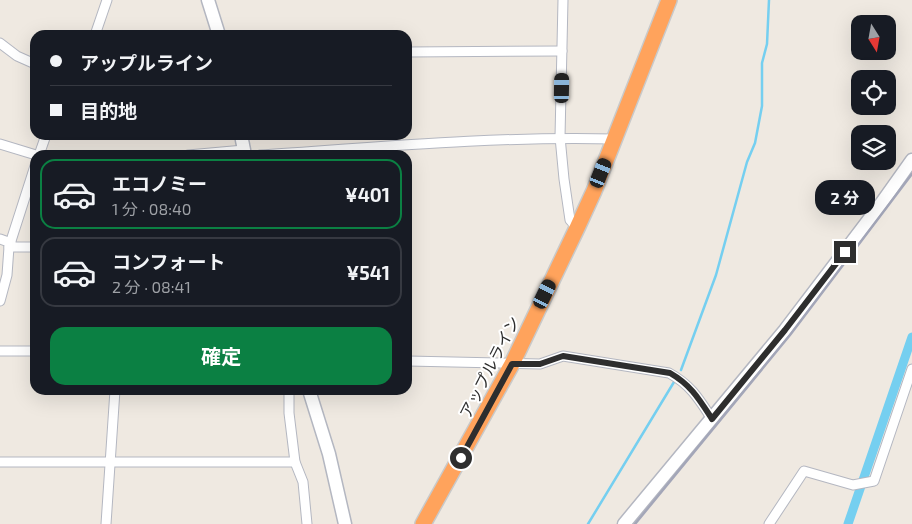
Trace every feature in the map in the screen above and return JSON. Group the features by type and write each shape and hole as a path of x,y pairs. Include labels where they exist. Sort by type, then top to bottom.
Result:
{"highway":[{"name":"アップルライン","path":"423,524 512,364 577,228 615,139 669,0"}],"street":[{"path":"97,30 107,0"},
{"path":"208,0 217,30"},
{"path":"563,0 560,137 570,220 577,228"},
{"path":"0,43 17,56 30,62"},
{"path":"412,52 562,51"},
{"path":"331,150 560,137 615,139"},
{"path":"0,144 30,153"},
{"path":"624,524 785,330 912,160"},
{"path":"0,301 7,276 10,245 30,182"},
{"path":"0,239 10,245 30,247"},
{"path":"0,351 30,351"},
{"path":"412,361 540,364 563,356 670,373 682,380 694,392 712,419"},
{"path":"768,524 804,471 853,485 874,481 912,369"},
{"path":"106,524 115,395"},
{"path":"289,395 289,413 295,462 303,482 307,524"},
{"path":"310,395 329,454 345,524"},
{"path":"0,462 295,462"}],"waterway":[{"path":"681,370 716,275 747,162 755,143 762,106 762,63 767,44 769,0"},
{"path":"848,524 912,337"},
{"path":"588,524 674,382"}],"railway":[{"path":"635,524 790,335 912,174"}],"route":[{"path":"461,458 512,364 540,364 563,356 670,373 682,380 694,392 712,419 785,330 845,252"}]}
